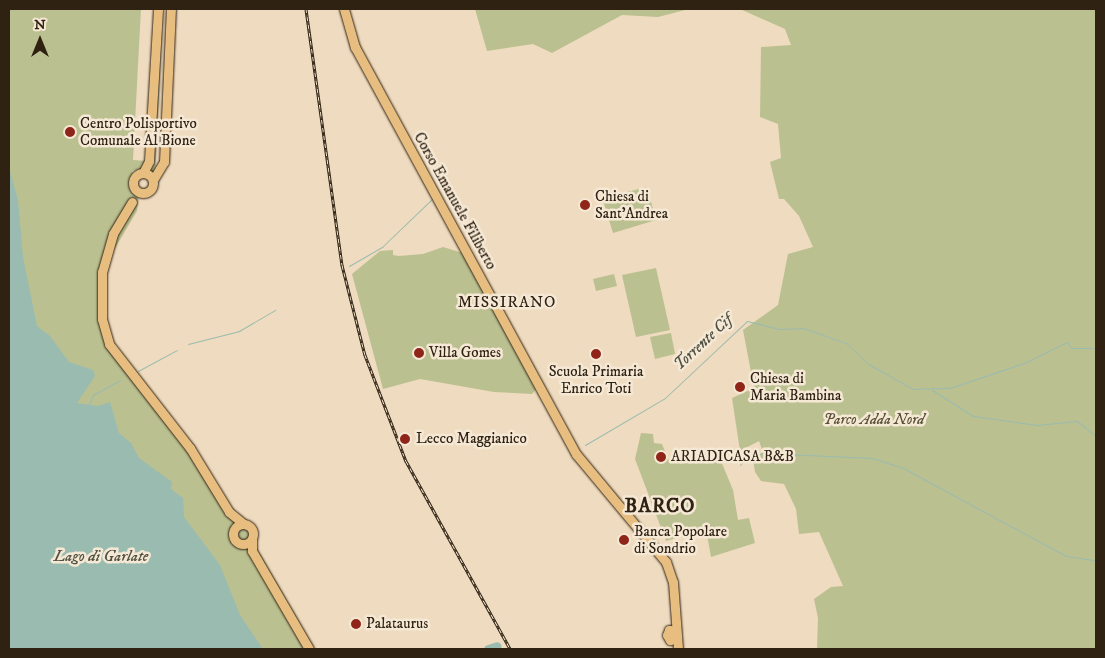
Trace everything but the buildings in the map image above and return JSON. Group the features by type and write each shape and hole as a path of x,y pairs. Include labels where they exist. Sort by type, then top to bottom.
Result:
{"main road":[{"path":"158,9 149,161 143,173 137,176 133,185 132,202 114,234 102,272 102,319 109,344 190,448 229,512 234,541 252,551"},
{"path":"132,202 152,188 153,180 164,162 171,9"},
{"name":"Corso Emanuele Filiberto","path":"344,9 355,47 576,454 654,547 671,574 674,632 677,649"},
{"path":"143,173 153,180"},
{"path":"133,185 145,194"},
{"path":"229,512 252,530 252,551 309,649"},
{"path":"233,531 244,524"},
{"path":"241,545 252,539"}],"green space":[{"path":"9,9 141,9 133,160 147,161 141,169 132,171 139,192 137,211 104,267 102,290 108,336 236,517 249,521 255,545 315,649 9,649"},
{"path":"161,9 163,9 155,175 148,170"},
{"path":"475,9 689,9 658,17 622,15 552,53 533,44 487,51"},
{"name":"Parco Adda Nord","path":"740,9 1096,9 1096,649 817,649 818,618 814,599 831,587 843,586 819,532 799,534 796,509 784,484 761,481 755,472 753,459 763,452 759,441 740,451 732,398 754,388 743,330 778,305 788,254 813,247 799,216 784,199 779,199 770,162 781,158 778,124 760,117 761,47 791,45 785,29"},
{"path":"647,187 656,220 613,233 601,194 623,193"},
{"path":"443,247 463,253 537,388 532,394 494,392 420,379 383,389 352,274 380,251 393,250 393,255 399,256 423,254"},
{"path":"656,268 670,330 636,337 622,275"},
{"path":"614,274 617,286 596,291 593,279"},
{"path":"671,333 675,354 655,359 650,337"},
{"path":"641,433 653,434 654,443 662,444 668,459 697,456 716,449 733,490 738,520 749,518 755,543 711,557 706,529 666,541 635,459"}],"water":[{"name":"Lago di Garlate","path":"9,168 18,200 23,257 37,326 50,336 69,362 93,370 95,376 77,403 98,406 110,402 119,433 131,443 139,458 172,482 171,489 183,498 184,517 220,565 240,615 263,649 9,649"}],"waterway":[{"path":"349,266 383,246 432,199"},
{"path":"188,344 239,331 275,310"},
{"name":"Torrente Cif","path":"585,445 665,398 747,321 778,329 803,328 846,343 870,365 913,389 950,388 1024,363 1067,342 1071,348 1096,348"},
{"path":"138,371 177,350"},
{"path":"89,405 93,395 120,380"},
{"path":"932,390 973,416 1037,425 1077,421 1096,436"},
{"path":"740,465 748,456 763,453 872,458 905,469 1066,556 1096,560"},
{"name":"Torrente Cif","path":"488,649 497,646"}],"railway":[{"path":"306,9 342,265 365,355 406,461 510,649"}],"place":[{"name":"Centro Polisportivo Comunale Al Bione","path":"70,132"},
{"name":"Chiesa di Sant'Andrea","path":"585,205"},
{"name":"Villa Gomes","path":"419,353"},
{"name":"Scuola Primaria Enrico Toti","path":"596,354"},
{"name":"Chiesa di Maria Bambina","path":"740,387"},
{"name":"Lecco Maggianico","path":"405,439"},
{"name":"ARIADICASA B&B","path":"661,457"},
{"name":"Banca Popolare di Sondrio","path":"624,540"},
{"name":"Palataurus","path":"356,624"}],"district":[{"name":"MISSIRANO","path":"507,302"},
{"name":"BARCO","path":"660,506"}]}
